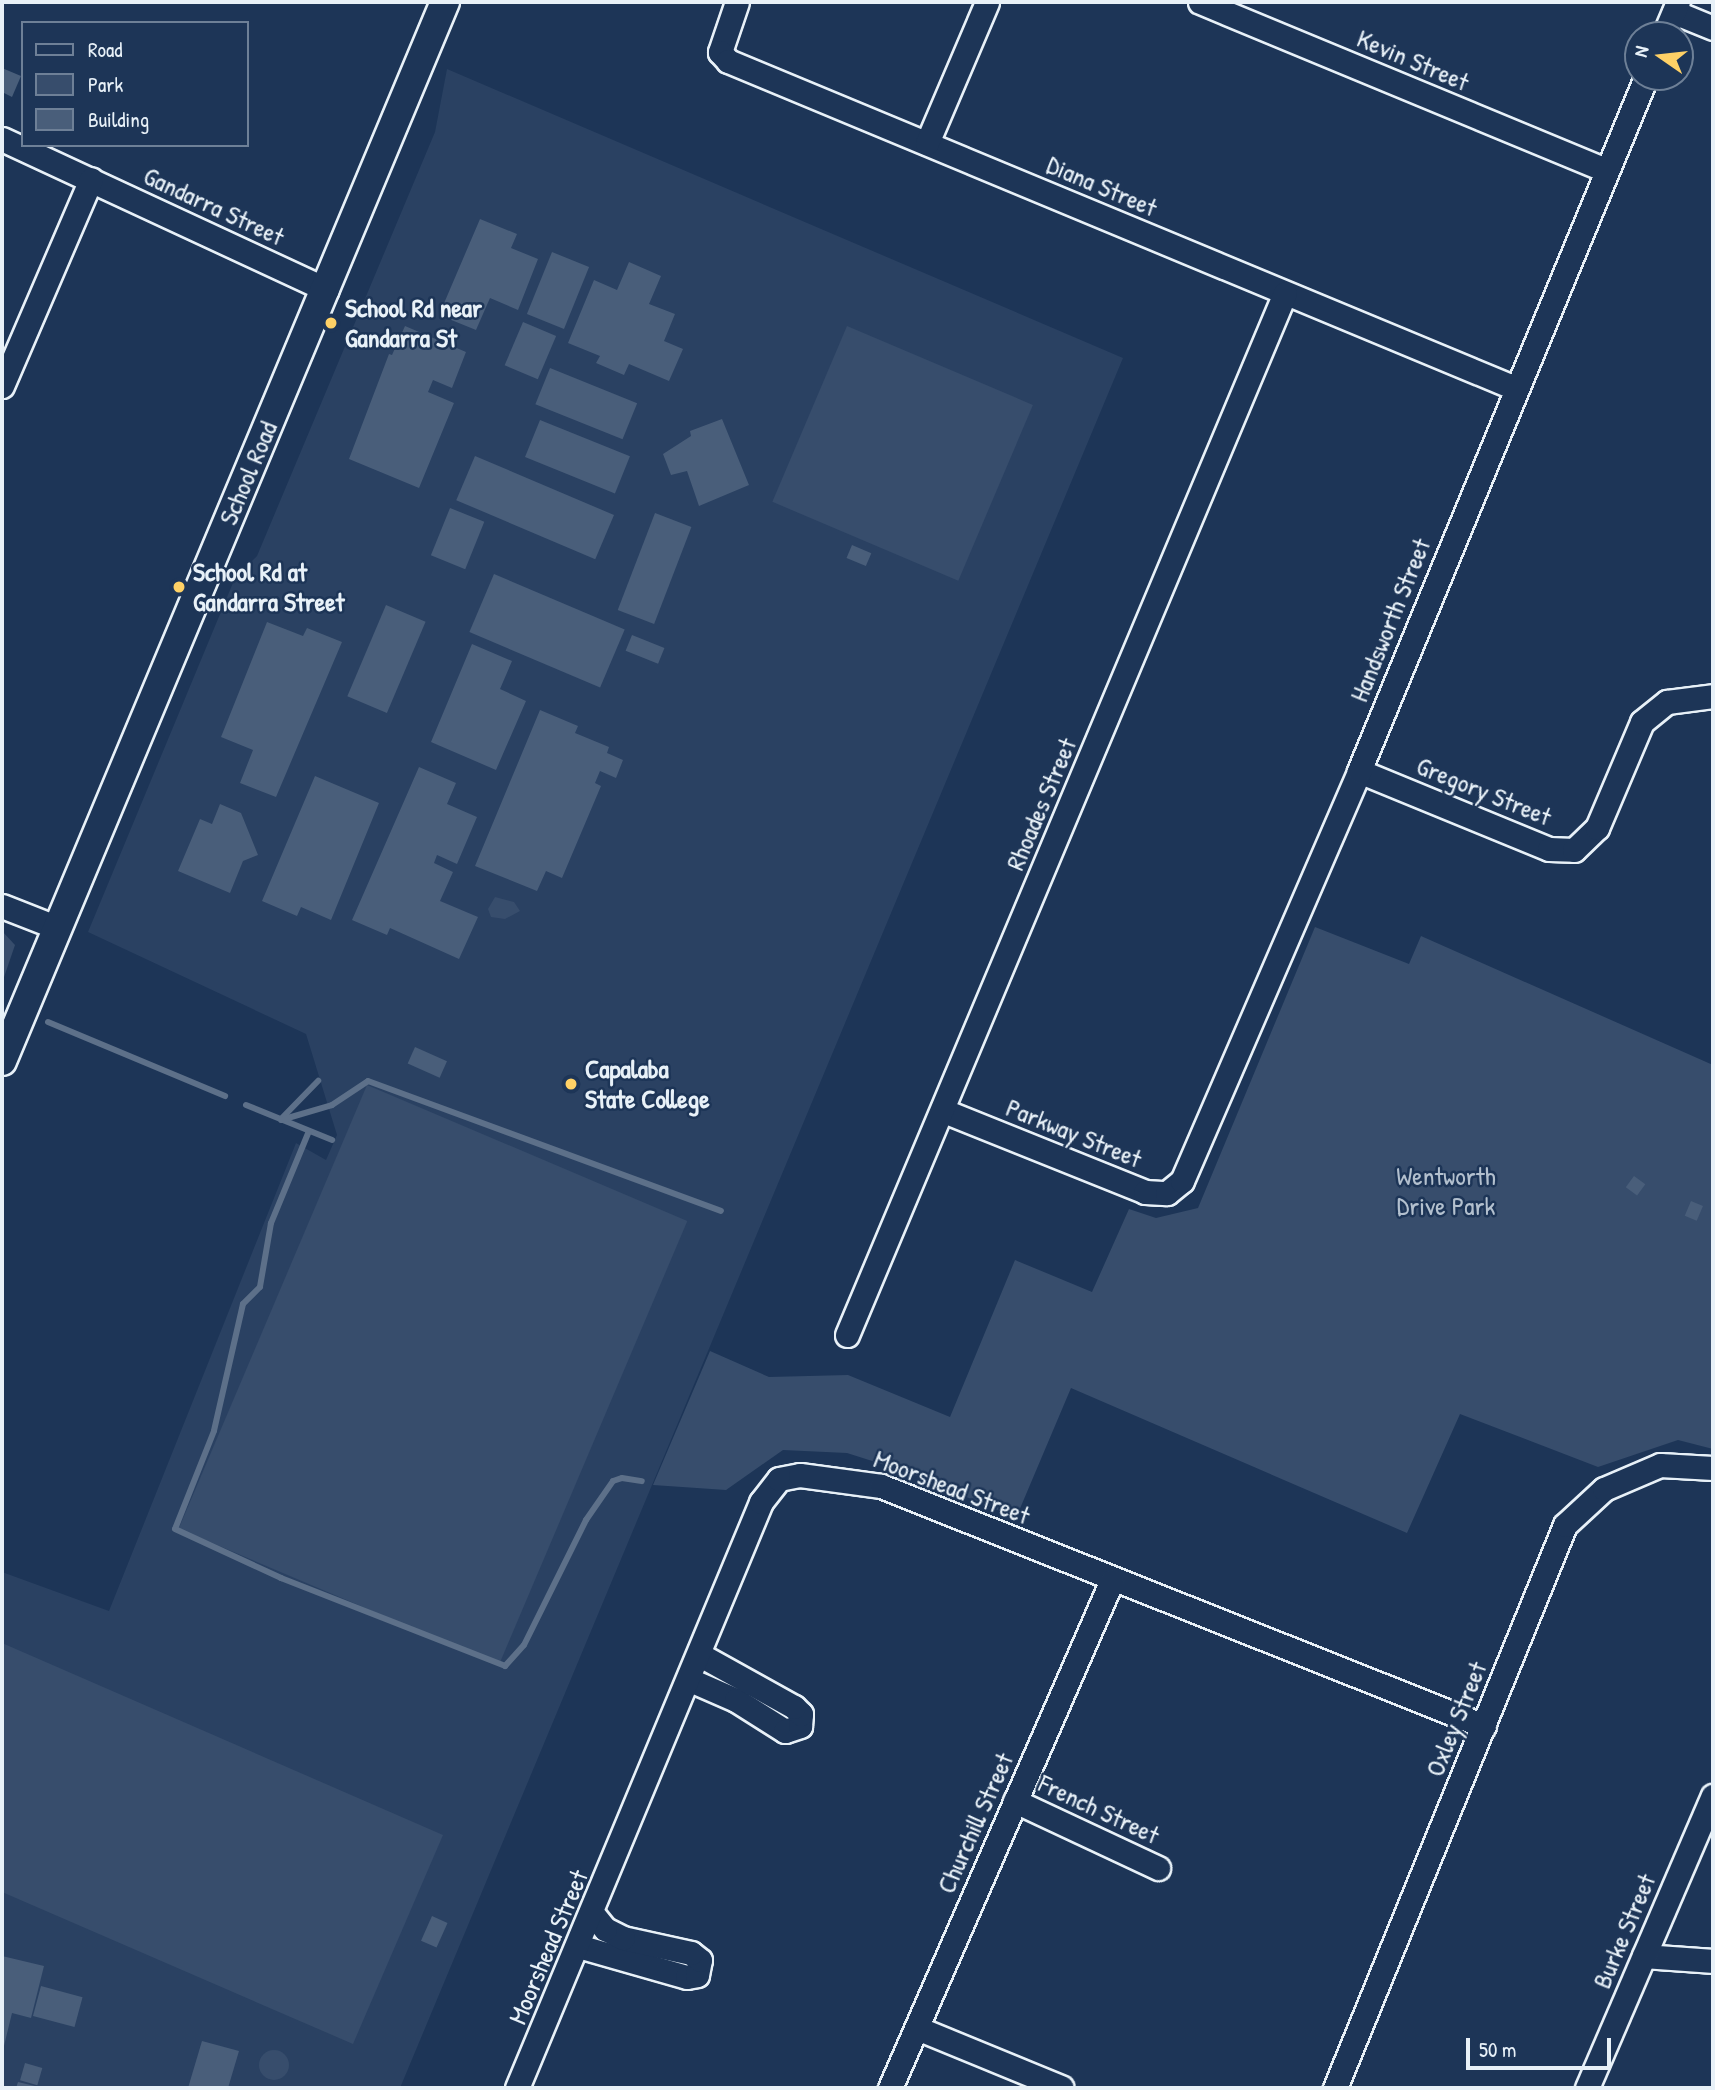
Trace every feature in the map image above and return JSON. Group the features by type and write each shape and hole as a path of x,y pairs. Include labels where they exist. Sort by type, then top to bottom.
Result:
{"street":[{"name":"School Road","path":"2,1061 327,290 445,2"},
{"name":"Diana Street","path":"737,2 720,52 728,61 1515,388"},
{"path":"927,143 987,2"},
{"name":"Kevin Street","path":"1200,2 1605,170"},
{"path":"1676,7 1713,28"},
{"name":"Handsworth Street","path":"1182,1181 1359,771 1640,91"},
{"name":"Gandarra Street","path":"2,139 327,290"},
{"path":"2,386 91,179"},
{"name":"Rhoades Street","path":"847,1335 944,1111 1285,293"},
{"name":"Gregory Street","path":"1359,771 1549,849 1574,849 1597,828 1642,722 1667,702 1713,696"},
{"path":"2,906 58,928"},
{"name":"Parkway Street","path":"944,1111 1145,1192 1167,1193 1182,1181"},
{"name":"Oxley Street","path":"1335,2088 1564,1525 1604,1489 1660,1465 1713,1468"},
{"name":"Moorshead Street","path":"517,2088 593,1914 761,1502 768,1489 787,1476 881,1486 1484,1726"},
{"name":"Churchill Street","path":"890,2088 1112,1580"},
{"path":"690,1680 736,1700 785,1731 800,1726 800,1714 794,1707 700,1655"},
{"name":"Burke Street","path":"1587,2088 1713,1796"},
{"name":"French Street","path":"1015,1801 1158,1868"},
{"path":"578,1945 687,1977 697,1975 700,1960 691,1953 623,1938 605,1930 593,1914"},
{"path":"1644,1956 1713,1961"},
{"path":"917,2028 1061,2087"}],"shaded area":[{"name":"Capalaba State College","path":"447,69 1123,358 400,2088 2,2088 2,1572 109,1611 296,1143 326,1160 337,1135 306,1034 88,932 235,578 257,556 435,132"}],"green space":[{"path":"847,326 1033,405 958,581 772,502"},
{"path":"495,897 514,902 520,911 505,919 491,917 488,909"},
{"name":"Wentworth Drive Park","path":"1315,927 1409,964 1421,936 1713,1065 1713,1449 1678,1440 1598,1467 1460,1414 1407,1533 1071,1388 1016,1518 910,1473 847,1453 783,1450 726,1490 653,1485 710,1351 769,1377 848,1375 950,1417 1015,1260 1092,1292 1129,1209 1156,1218 1198,1208"},
{"path":"2,931 15,945 2,983"},
{"path":"367,1085 687,1221 499,1665 179,1529"},
{"path":"2,1643 443,1835 353,2044 2,1892"},
{"path":"274,2050 285,2054 289,2065 285,2076 274,2080 263,2076 259,2065 263,2054"}],"building":[{"path":"2,68 21,76 12,97 2,92"},
{"path":"480,219 517,234 511,248 538,259 518,310 490,298 476,330 439,315"},
{"path":"552,252 589,267 564,329 527,314"},
{"path":"629,262 661,276 649,304 675,314 664,341 683,349 669,381 629,364 624,375 596,363 600,356 568,343 594,280 617,290"},
{"path":"523,322 556,336 538,379 505,365"},
{"path":"405,326 466,352 452,388 433,380 428,392 454,403 419,488 349,459 389,354 392,355"},
{"path":"550,368 637,403 623,439 535,404"},
{"path":"722,419 749,485 699,506 687,471 671,475 663,454 691,436 690,431"},
{"path":"540,420 630,456 615,493 525,457"},
{"path":"475,456 614,515 595,559 456,500"},
{"path":"450,508 484,522 465,569 431,555"},
{"path":"655,513 691,527 654,624 618,610"},
{"path":"852,545 871,553 866,566 847,558"},
{"path":"494,574 625,629 600,687 469,632"},
{"path":"386,605 426,622 387,713 347,696"},
{"path":"267,622 303,636 307,628 342,642 276,797 240,783 253,750 221,737"},
{"path":"632,635 664,648 658,664 626,651"},
{"path":"472,644 512,661 500,689 526,701 496,770 431,742"},
{"path":"540,710 578,726 575,733 609,747 607,753 623,760 616,778 600,771 595,783 601,786 562,878 546,871 537,891 475,866"},
{"path":"419,767 456,783 447,804 477,817 457,864 437,855 434,863 453,872 440,901 478,917 459,959 390,928 387,935 352,920"},
{"path":"315,776 379,803 331,920 301,907 297,916 262,901"},
{"path":"220,804 241,813 258,855 243,861 230,893 178,871 200,819 212,824"},
{"path":"415,1047 447,1061 440,1078 408,1063"},
{"path":"1634,1176 1645,1184 1637,1196 1626,1187"},
{"path":"1691,1201 1703,1206 1697,1221 1685,1216"},
{"path":"432,1916 448,1923 437,1948 421,1941"},
{"path":"2,1956 44,1966 31,2018 12,2013 3,2050"},
{"path":"41,1986 83,1997 75,2027 33,2016"},
{"path":"202,2041 239,2051 228,2088 188,2088"},
{"path":"25,2063 42,2068 37,2085 20,2080"},
{"path":"18,2082 39,2087 39,2088 16,2088"}],"waterway":[{"path":"48,1022 225,1096"},
{"path":"282,1118 318,1081"},
{"path":"281,1120 332,1105 368,1081 721,1211"},
{"path":"246,1105 332,1140"},
{"path":"309,1131 271,1223 260,1287 243,1304 214,1431 175,1529 281,1578 505,1666 524,1645 586,1520 613,1481 622,1478 642,1481"}],"place":[{"name":"School Rd near Gandarra St","path":"331,323"},
{"name":"School Rd at Gandarra Street","path":"179,587"},
{"name":"Capalaba State College","path":"571,1084"}]}
